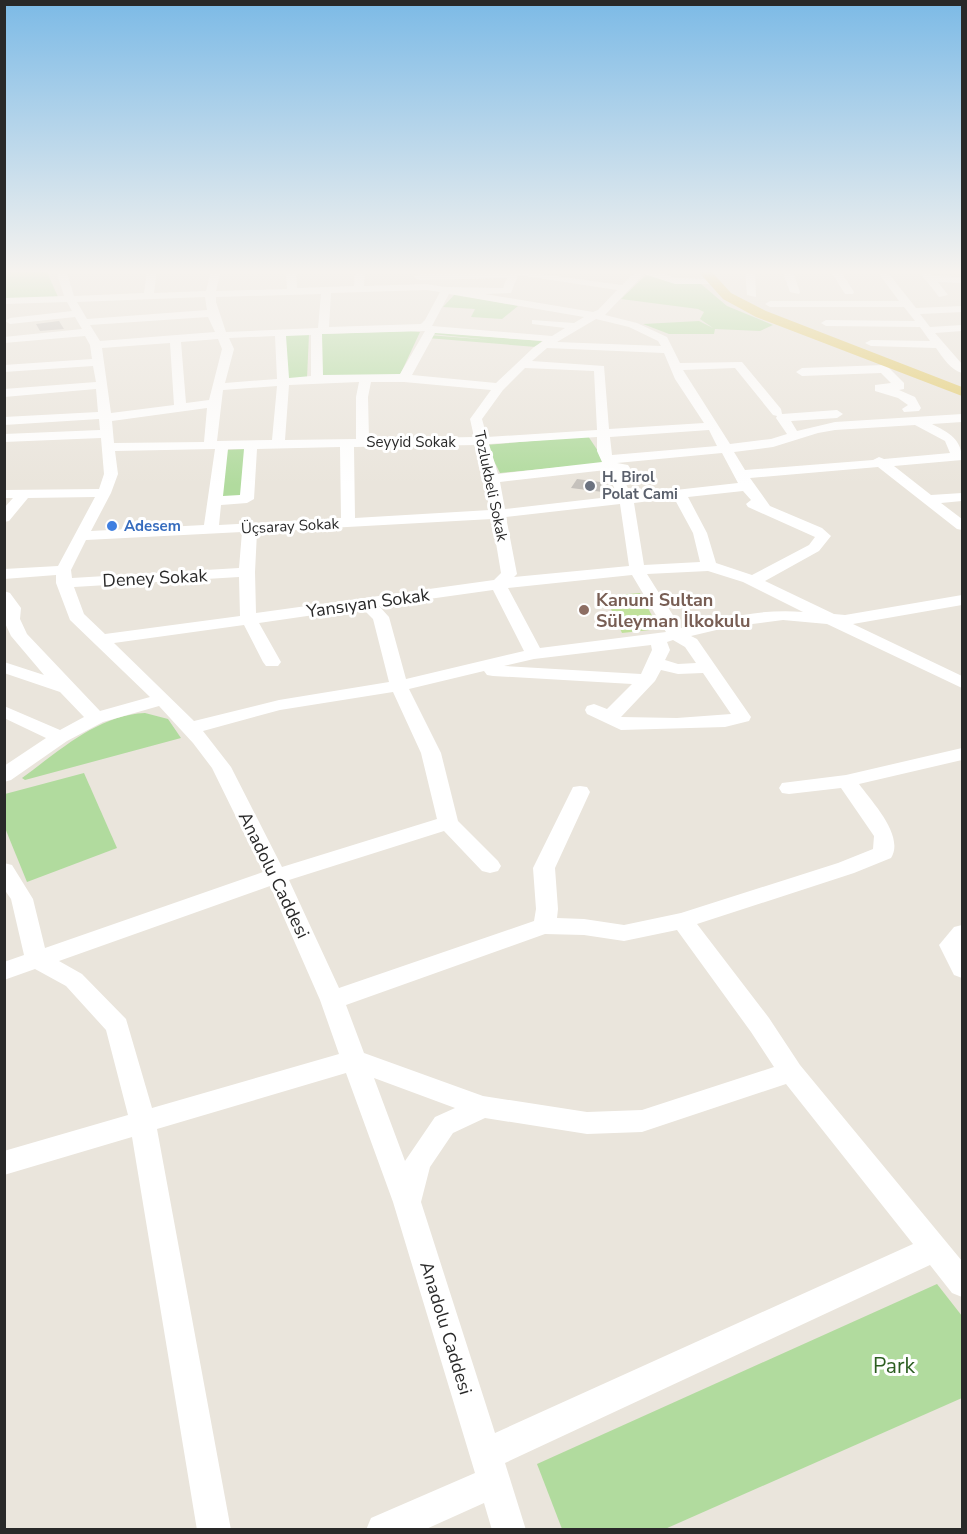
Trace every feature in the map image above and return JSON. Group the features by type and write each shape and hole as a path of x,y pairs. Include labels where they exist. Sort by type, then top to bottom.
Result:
{"main road":[{"path":"832,342 963,392"},
{"path":"853,342 963,384"}],"street":[{"path":"4,369 52,342"},
{"path":"63,576 111,474 102,385 88,342"},
{"path":"175,342 180,408"},
{"path":"215,501 247,499 233,479 216,444 214,403 228,349 225,342"},
{"path":"278,443 283,382 281,342"},
{"path":"316,379 319,342"},
{"path":"404,378 421,342"},
{"path":"522,342 546,344 610,342"},
{"path":"522,342 546,344"},
{"name":"Tozlukbeli Sokak","path":"498,585 509,574 492,479 476,419 499,387 522,364 550,342"},
{"path":"628,342 668,350"},
{"path":"664,342 675,367 743,480 764,508"},
{"path":"937,342 963,370"},
{"path":"871,343 963,351"},
{"path":"522,364 600,368 604,451 626,500 637,570 677,636 692,643 742,717 725,721 677,724 621,724 602,713 646,680 661,650 657,639"},
{"path":"675,367 738,364 777,412"},
{"path":"795,436 782,418 915,408 914,404 904,396 879,388 900,386 884,369 802,372"},
{"path":"219,387 366,377 404,378 499,387"},
{"path":"363,442 362,397 366,377"},
{"path":"4,393 102,385"},
{"path":"4,438 107,429 180,408 214,403"},
{"path":"908,409 921,421 950,439 960,456"},
{"path":"610,462 622,468 728,455 816,429 835,426 963,418"},
{"path":"4,421 107,429"},
{"name":"Seyyid Sokak","path":"107,429 216,444 251,444 482,441 712,426"},
{"path":"690,427 704,452"},
{"path":"347,442 348,523"},
{"path":"211,531 215,501 233,479 251,444"},
{"path":"492,479 610,462 704,452 728,455"},
{"name":"Üçsaray Sokak","path":"81,536 477,516 701,491 743,480 879,461 960,456"},
{"path":"879,461 963,526"},
{"path":"701,491 764,508 824,536 814,548 753,581"},
{"path":"4,494 104,493"},
{"path":"4,518 24,494"},
{"path":"679,494 700,533 709,566 753,581 963,684"},
{"path":"928,499 963,497"},
{"path":"250,528 247,572 248,619 263,642 272,662"},
{"name":"Yansıyan Sokak","path":"100,640 498,585 637,570 709,566"},
{"name":"Deney Sokak","path":"4,574 63,576 247,572"},
{"name":"Anadolu Caddesi","path":"63,576 76,616 163,699 221,767 276,876 332,1000 406,1202 509,1530"},
{"path":"498,585 534,654"},
{"path":"4,596 13,608 12,619 19,636 96,718"},
{"path":"190,728 279,705 399,686 534,654 677,636 729,622 783,615 845,620 955,602 963,617"},
{"path":"368,604 381,617 399,686 431,753 448,823 490,866"},
{"path":"655,663 678,669 708,667"},
{"path":"4,667 66,688"},
{"path":"470,670 646,680"},
{"path":"4,776 60,737 96,718 163,699"},
{"path":"4,711 60,737"},
{"path":"789,788 846,781 963,754"},
{"path":"332,1000 544,926 584,927 624,933 681,921 846,868 884,853 884,835 846,781"},
{"path":"544,926 547,909 544,868 580,792"},
{"path":"4,971 276,876 448,823"},
{"path":"4,870 22,898 36,959 74,980 117,1026 143,1123 214,1530"},
{"path":"681,921 760,1024 791,1072 963,1283"},
{"path":"963,933 950,945 957,963 963,969"},
{"path":"4,1163 354,1060 483,1107 587,1123 642,1120 791,1072"},
{"path":"406,1202 418,1163 444,1125 483,1107"},
{"path":"383,1530 490,1468 934,1249"}],"green space":[{"path":"285,342 309,342 307,378 287,379"},
{"path":"321,342 416,342 400,375 322,375"},
{"path":"470,342 541,342 536,347"},
{"path":"588,436 606,463 500,473 486,445"},
{"path":"247,449 244,497 220,498 226,450"},
{"path":"640,593 659,629 622,633 605,596"},
{"path":"145,713 168,719 181,738 25,780 22,778 95,727 128,715"},
{"path":"84,773 117,848 27,882 5,828 5,794"},
{"name":"Park","path":"937,1284 962,1316 962,1398 665,1529 562,1529 537,1464"}],"building":[{"name":"H. Birol Polat Cami","path":"577,479 608,483 603,492 571,488"}],"place":[{"name":"H. Birol Polat Cami","path":"590,486"},
{"name":"Adesem","path":"112,526"},
{"name":"Kanuni Sultan Süleyman İlkokulu","path":"584,610"}]}
